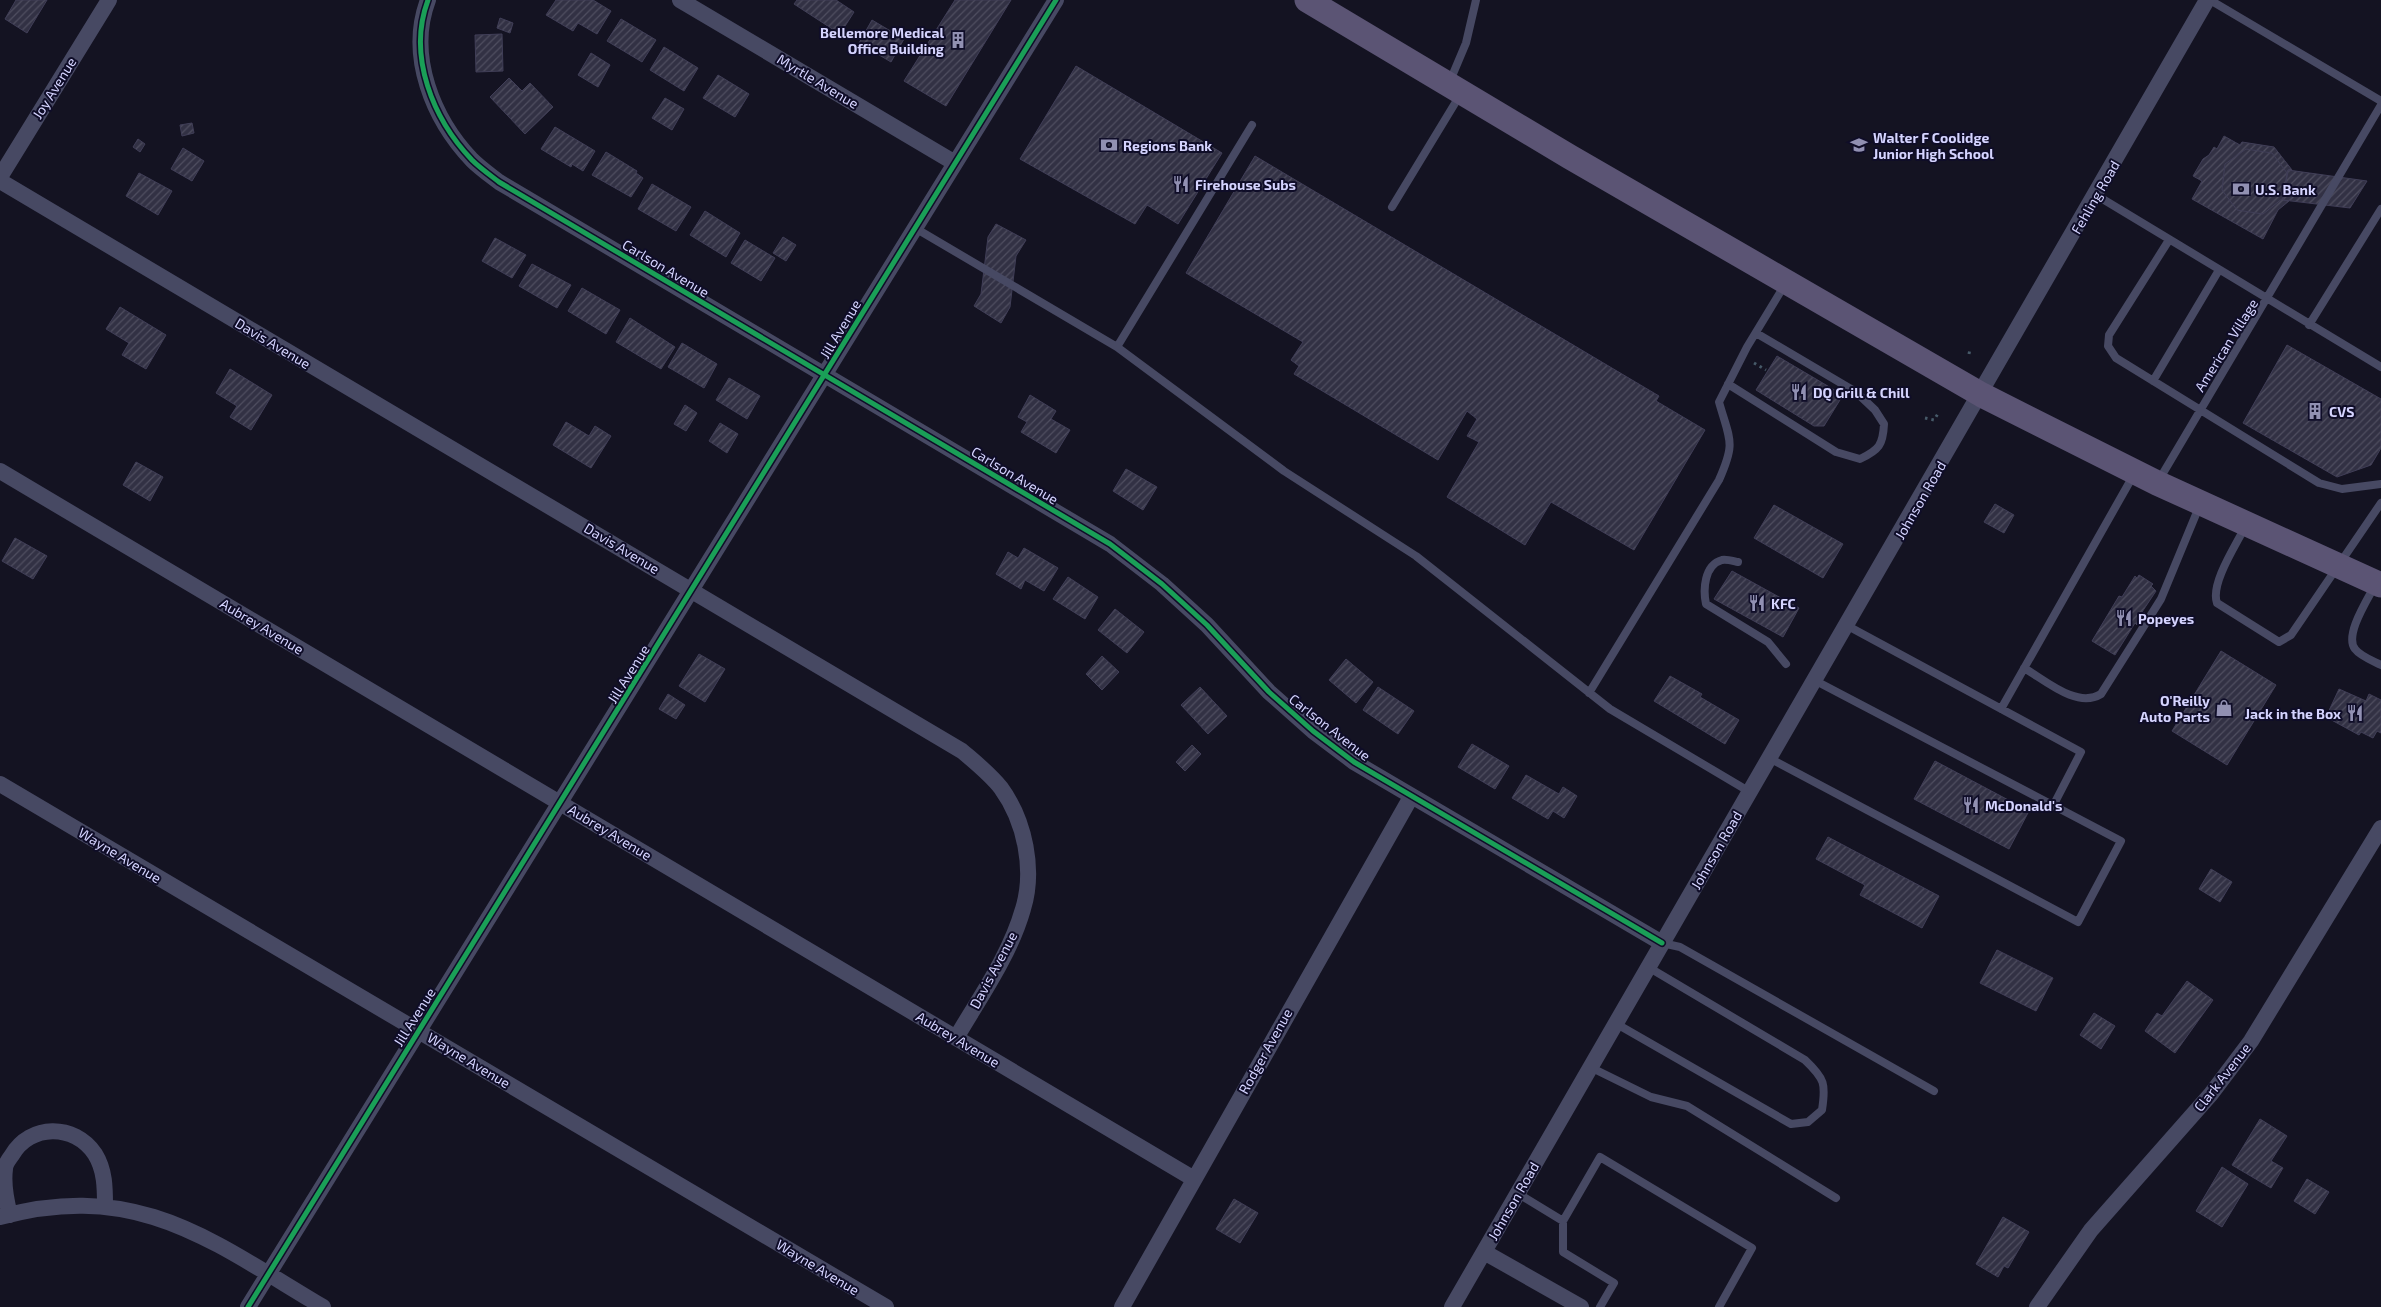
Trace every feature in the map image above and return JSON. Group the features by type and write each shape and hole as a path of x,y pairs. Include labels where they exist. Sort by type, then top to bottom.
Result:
{"main road":[{"path":"1307,0 1786,283 1982,395 2157,483 2378,584"}],"street":[{"name":"Joy Avenue","path":"0,177 109,0"},
{"name":"Carlson Avenue","path":"428,0 421,34 422,59 428,89 439,114 454,139 473,161 499,182 1110,544 1162,584 1207,625 1269,692 1313,731 1354,762 1662,943"},
{"name":"Myrtle Avenue","path":"680,0 955,162"},
{"name":"Jill Avenue","path":"248,1307 1056,0"},
{"name":"Fehling Road","path":"1982,395 2209,0"},
{"name":"Davis Avenue","path":"0,182 693,590 962,751 985,770 1001,789 1013,810 1022,833 1027,856 1026,894 1023,909 1008,947 956,1038"},
{"name":"Johnson Road","path":"1452,1307 1814,680 1982,395"},
{"name":"Aubrey Avenue","path":"0,471 1194,1178"},
{"name":"Wayne Avenue","path":"0,784 886,1307"},
{"name":"Rodger Avenue","path":"1122,1307 1411,797"},
{"name":"Clark Avenue","path":"2037,1307 2091,1230 2211,1094 2251,1041 2381,828"},
{"path":"105,1206 104,1176 95,1154 77,1137 57,1130 40,1131 18,1144 5,1167 5,1216 42,1207 77,1204 141,1212 174,1223 211,1241 322,1307"},
{"path":"1484,1252 1581,1307"}],"lane":[{"path":"1392,206 1455,89 1476,0"},
{"path":"2209,0 2381,101"},
{"path":"2096,195 2267,300 2381,105"},
{"path":"1118,347 1252,124"},
{"path":"2309,325 2381,209"},
{"path":"915,228 1118,347 1284,471 1416,556 1610,709 1750,792"},
{"path":"2169,240 2109,335 2108,346 2116,358 2319,483 2342,489 2381,484"},
{"path":"2153,381 2219,270"},
{"path":"1589,693 1719,480 1732,444 1719,402 1756,333 1786,283"},
{"name":"American Village","path":"2157,483 2267,300 2381,367"},
{"path":"1728,384 1836,452 1860,459 1876,451 1883,438 1884,424 1865,399 1756,333"},
{"path":"2001,709 2135,472"},
{"path":"2024,668 2074,697 2093,699 2101,694 2161,599 2201,503"},
{"path":"2247,524 2217,583 2215,596 2218,603 2279,642 2291,635 2340,566 2381,503"},
{"path":"1738,562 1723,560 1713,565 1706,577 1703,591 1706,604 1768,642 1786,664"},
{"path":"2378,584 2354,627 2352,643 2355,650 2381,666"},
{"path":"1846,625 2081,752 2053,806"},
{"path":"1769,758 2078,922 2121,842 1814,680"},
{"path":"1662,943 1680,947 1934,1091"},
{"path":"1615,1023 1791,1124 1808,1122 1822,1110 1826,1088 1820,1074 1805,1060 1648,967"},
{"path":"1590,1067 1651,1097 1687,1106 1836,1198"},
{"path":"1600,1307 1614,1283 1563,1252 1563,1221 1600,1157 1752,1248 1719,1307"},
{"path":"1517,1193 1563,1221"}],"path":[{"path":"1969,354 1970,349"},
{"path":"1925,418 1934,420 1939,412"}],"building":[{"path":"16,0 47,0 27,33 5,19"},
{"path":"556,0 593,0 611,11 597,34 578,23 573,31 546,15"},
{"path":"797,0 836,0 854,12 840,34 794,4"},
{"name":"Bellemore Medical Office Building","path":"955,0 1011,0 946,106 904,81"},
{"path":"500,18 513,23 510,33 497,28"},
{"path":"621,19 656,40 642,62 607,41"},
{"path":"872,20 904,39 891,62 859,43"},
{"path":"502,34 503,71 476,72 475,35"},
{"path":"664,47 698,68 684,91 650,70"},
{"path":"591,53 610,65 598,87 578,75"},
{"path":"1076,66 1222,153 1178,224 1147,205 1135,224 1020,159"},
{"path":"718,75 749,94 735,117 703,98"},
{"path":"509,78 522,91 530,83 553,107 525,134 490,97"},
{"path":"665,98 684,109 672,130 652,118"},
{"path":"192,123 194,133 182,136 180,125"},
{"path":"555,127 595,151 583,171 572,164 571,167 541,149"},
{"name":"U.S. Bank","path":"2224,136 2240,145 2242,142 2274,147 2292,170 2288,170 2283,200 2289,201 2278,210 2263,239 2192,199 2202,181 2193,176 2203,159 2209,155 2214,147 2217,149"},
{"path":"138,139 145,144 140,152 133,147"},
{"path":"183,148 204,161 192,181 171,169"},
{"path":"2246,149 2272,153 2287,173 2283,198 2263,214 2237,210 2222,190 2225,164"},
{"path":"606,152 637,171 636,173 643,178 631,197 592,175"},
{"path":"1255,156 1659,396 1656,401 1705,430 1634,550 1551,502 1525,545 1447,497 1479,442 1467,436 1477,419 1467,411 1438,460 1294,374 1299,366 1291,360 1303,342 1186,273"},
{"path":"2288,170 2367,181 2350,208 2283,200"},
{"path":"139,173 172,191 158,215 126,196"},
{"path":"652,184 691,207 676,231 638,209"},
{"path":"705,211 740,233 726,257 690,235"},
{"path":"996,224 1026,240 1016,256 1010,307 1001,323 974,306 981,294 988,237"},
{"path":"783,237 796,245 786,261 773,253"},
{"path":"495,238 526,255 512,278 482,261"},
{"path":"745,240 775,258 761,281 731,263"},
{"path":"532,264 571,285 557,308 519,286"},
{"path":"582,288 620,310 606,334 568,311"},
{"path":"120,307 166,335 146,369 122,355 129,343 106,329"},
{"path":"630,318 675,347 661,369 616,342"},
{"path":"682,343 717,364 704,388 668,367"},
{"name":"CVS","path":"2287,345 2381,399 2381,448 2371,465 2337,477 2243,423"},
{"name":"DQ Grill & Chill","path":"1777,356 1843,395 1824,426 1814,426 1756,390"},
{"path":"230,369 272,395 251,430 230,417 237,406 216,393"},
{"path":"729,378 760,396 747,419 716,400"},
{"path":"1030,395 1056,411 1051,419 1070,430 1056,453 1021,432 1027,422 1018,417"},
{"path":"685,405 697,413 686,431 674,424"},
{"path":"566,422 589,436 595,426 611,436 591,468 553,445"},
{"path":"720,423 738,434 727,453 709,441"},
{"path":"136,462 163,477 150,501 123,485"},
{"path":"1126,469 1157,487 1143,510 1113,491"},
{"path":"1995,504 2014,515 2004,533 1984,522"},
{"path":"1774,505 1843,544 1823,578 1754,538"},
{"path":"15,538 47,556 33,579 2,561"},
{"path":"1024,548 1058,568 1044,591 1025,580 1021,589 996,574 1008,552 1018,558"},
{"name":"KFC","path":"1732,571 1799,608 1783,637 1714,599"},
{"name":"Popeyes","path":"2139,575 2153,584 2151,586 2156,591 2142,612 2145,613 2137,625 2135,623 2115,655 2092,641 2119,596 2122,597 2135,576 2137,578"},
{"path":"1068,577 1098,597 1085,619 1053,599"},
{"path":"1115,609 1144,632 1127,653 1098,630"},
{"name":"O'Reilly Auto Parts","path":"2221,651 2276,685 2227,765 2172,731"},
{"path":"699,654 725,669 705,702 679,686"},
{"path":"1102,656 1119,672 1102,690 1086,674"},
{"path":"1346,659 1373,682 1356,703 1329,680"},
{"path":"1670,676 1702,694 1700,697 1739,720 1725,744 1654,701"},
{"path":"1200,687 1227,716 1208,734 1181,705"},
{"path":"1378,687 1414,711 1398,734 1363,710"},
{"name":"Jack in the Box","path":"2339,689 2366,701 2369,694 2381,700 2381,733 2377,731 2373,738 2361,732 2359,735 2326,717"},
{"path":"668,694 685,705 676,719 659,709"},
{"path":"1472,744 1509,766 1495,789 1458,767"},
{"path":"1192,745 1201,754 1185,771 1176,762"},
{"name":"McDonald's","path":"1935,761 2029,811 2009,849 1914,799"},
{"path":"1526,775 1559,794 1563,787 1577,796 1564,818 1553,811 1548,819 1512,798"},
{"path":"1828,837 1939,896 1922,928 1860,895 1865,885 1816,859"},
{"path":"2211,869 2232,882 2220,902 2199,889"},
{"path":"1997,950 2053,978 2036,1011 1980,983"},
{"path":"2187,981 2213,1000 2175,1053 2145,1031 2157,1013 2162,1016"},
{"path":"2094,1013 2115,1026 2101,1049 2080,1035"},
{"path":"2260,1119 2287,1136 2271,1161 2283,1168 2271,1188 2232,1165"},
{"path":"2222,1167 2248,1184 2222,1227 2196,1211"},
{"path":"2307,1179 2329,1192 2315,1214 2294,1201"},
{"path":"1234,1199 1258,1213 1240,1243 1216,1229"},
{"path":"2003,1217 2029,1232 2008,1268 2004,1266 1998,1277 1976,1264"}],"cycle path":[{"path":"428,0 422,21 421,43 422,64 427,86 435,106 458,144 472,160 499,182 1110,544 1162,584 1207,625 1269,692 1313,731 1354,762 1662,943"},
{"path":"248,1307 1056,0"}],"place":[{"name":"Bellemore Medical Office Building","path":"958,40"},
{"name":"Regions Bank","path":"1109,145"},
{"name":"Walter F Coolidge Junior High School","path":"1859,145"},
{"name":"Firehouse Subs","path":"1181,184"},
{"name":"U.S. Bank","path":"2241,189"},
{"name":"DQ Grill & Chill","path":"1799,392"},
{"name":"CVS","path":"2315,411"},
{"name":"KFC","path":"1757,603"},
{"name":"Popeyes","path":"2124,618"},
{"name":"O'Reilly Auto Parts","path":"2224,708"},
{"name":"Jack in the Box","path":"2355,713"},
{"name":"McDonald's","path":"1971,805"}]}
